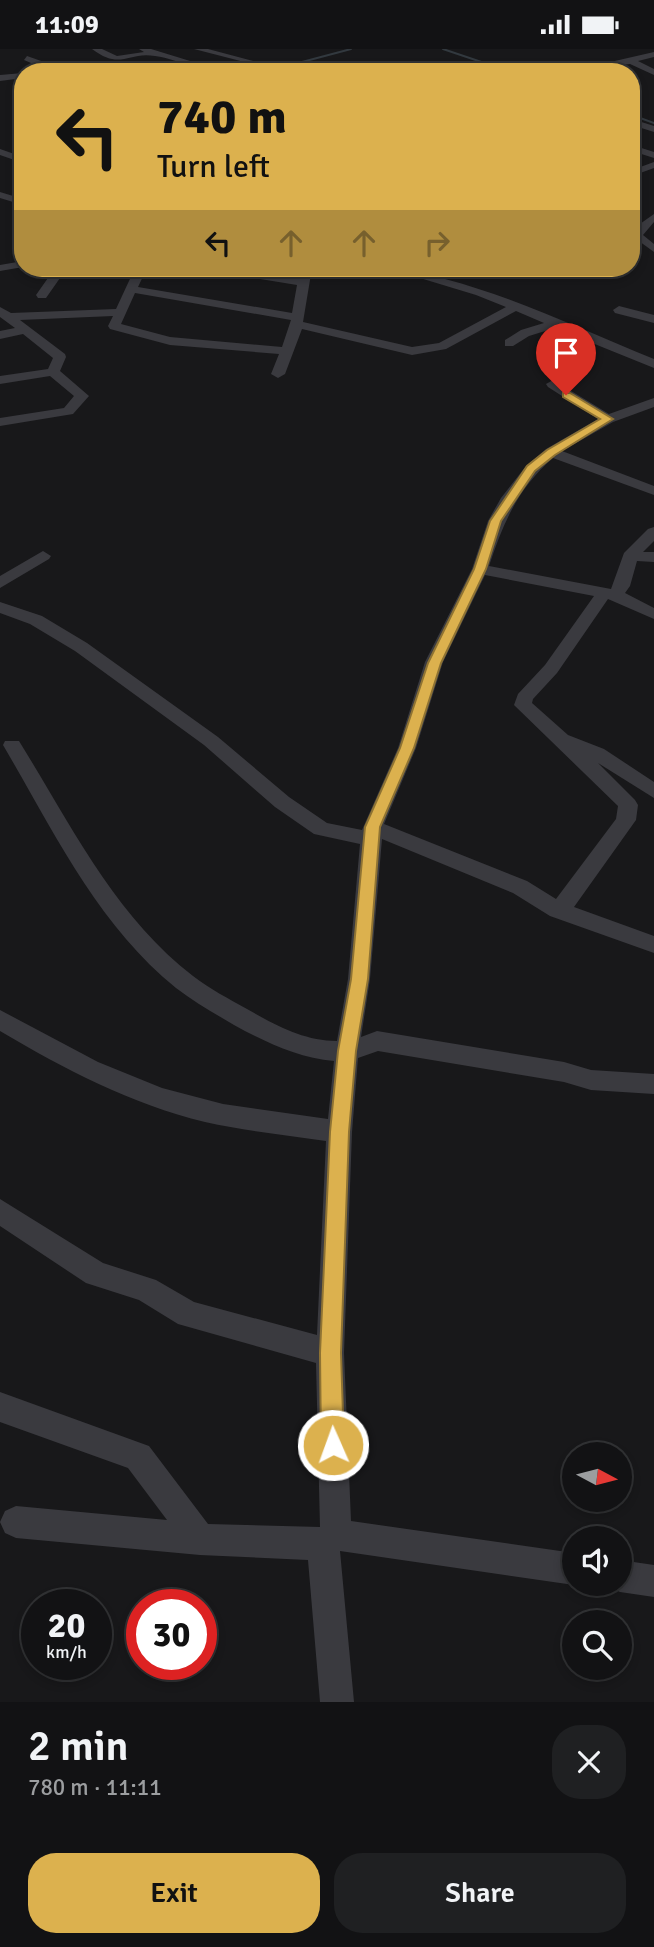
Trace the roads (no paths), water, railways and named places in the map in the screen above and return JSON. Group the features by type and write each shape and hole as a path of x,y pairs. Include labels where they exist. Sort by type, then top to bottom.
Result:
{"street":[{"path":"96,49 116,59 154,53"},
{"path":"143,49 183,63"},
{"path":"198,49 256,63"},
{"path":"214,52 225,49"},
{"path":"281,49 290,49"},
{"path":"618,63 654,54"},
{"path":"27,58 39,63"},
{"path":"631,61 635,63"},
{"path":"641,135 654,130"},
{"path":"640,230 654,217"},
{"path":"640,238 654,249"},
{"path":"42,295 55,277"},
{"path":"136,277 114,326 170,341 287,351"},
{"path":"267,277 304,283"},
{"path":"278,374 297,320 305,277"},
{"path":"433,277 517,306 554,324 654,364"},
{"path":"130,289 297,320 412,351 442,346 517,306"},
{"path":"619,310 654,319"},
{"path":"5,314 121,311"},
{"path":"5,314 60,357 53,372"},
{"path":"509,343 525,333 554,324"},
{"path":"0,335 26,330"},
{"path":"0,380 53,372 82,396 68,411 0,422"},
{"path":"553,384 608,419"},
{"path":"337,1702 329,1540 330,1353 339,1132 347,1051 359,979 372,833 407,748 434,663 480,569 496,521 509,498 531,469 551,452 608,419 654,401"},
{"path":"551,452 654,491"},
{"path":"558,910 572,897 625,820 629,810 628,804 615,789 527,712 523,698 551,669 609,594 622,586 630,556 654,532"},
{"path":"0,583 43,556"},
{"path":"630,556 654,557"},
{"path":"480,569 609,594 654,614"},
{"path":"0,607 36,620 81,647 211,741 282,802 321,829 372,833 520,887 558,910 654,945"},
{"path":"552,734 597,753 654,791"},
{"path":"12,745 99,886 129,927 174,974 208,998 293,1045 347,1051 377,1041 564,1072 591,1080 654,1084"},
{"path":"0,1019 58,1054 152,1095 222,1114 339,1132"},
{"path":"0,1211 96,1274 146,1289 188,1314 330,1353"},
{"path":"0,1407 138,1457 200,1539"},
{"path":"16,1522 200,1539 329,1540 562,1568"},
{"path":"632,1578 654,1581"}],"waterway":[{"path":"301,63 351,49"},
{"path":"443,49 484,63"},
{"path":"640,118 654,123"}]}
